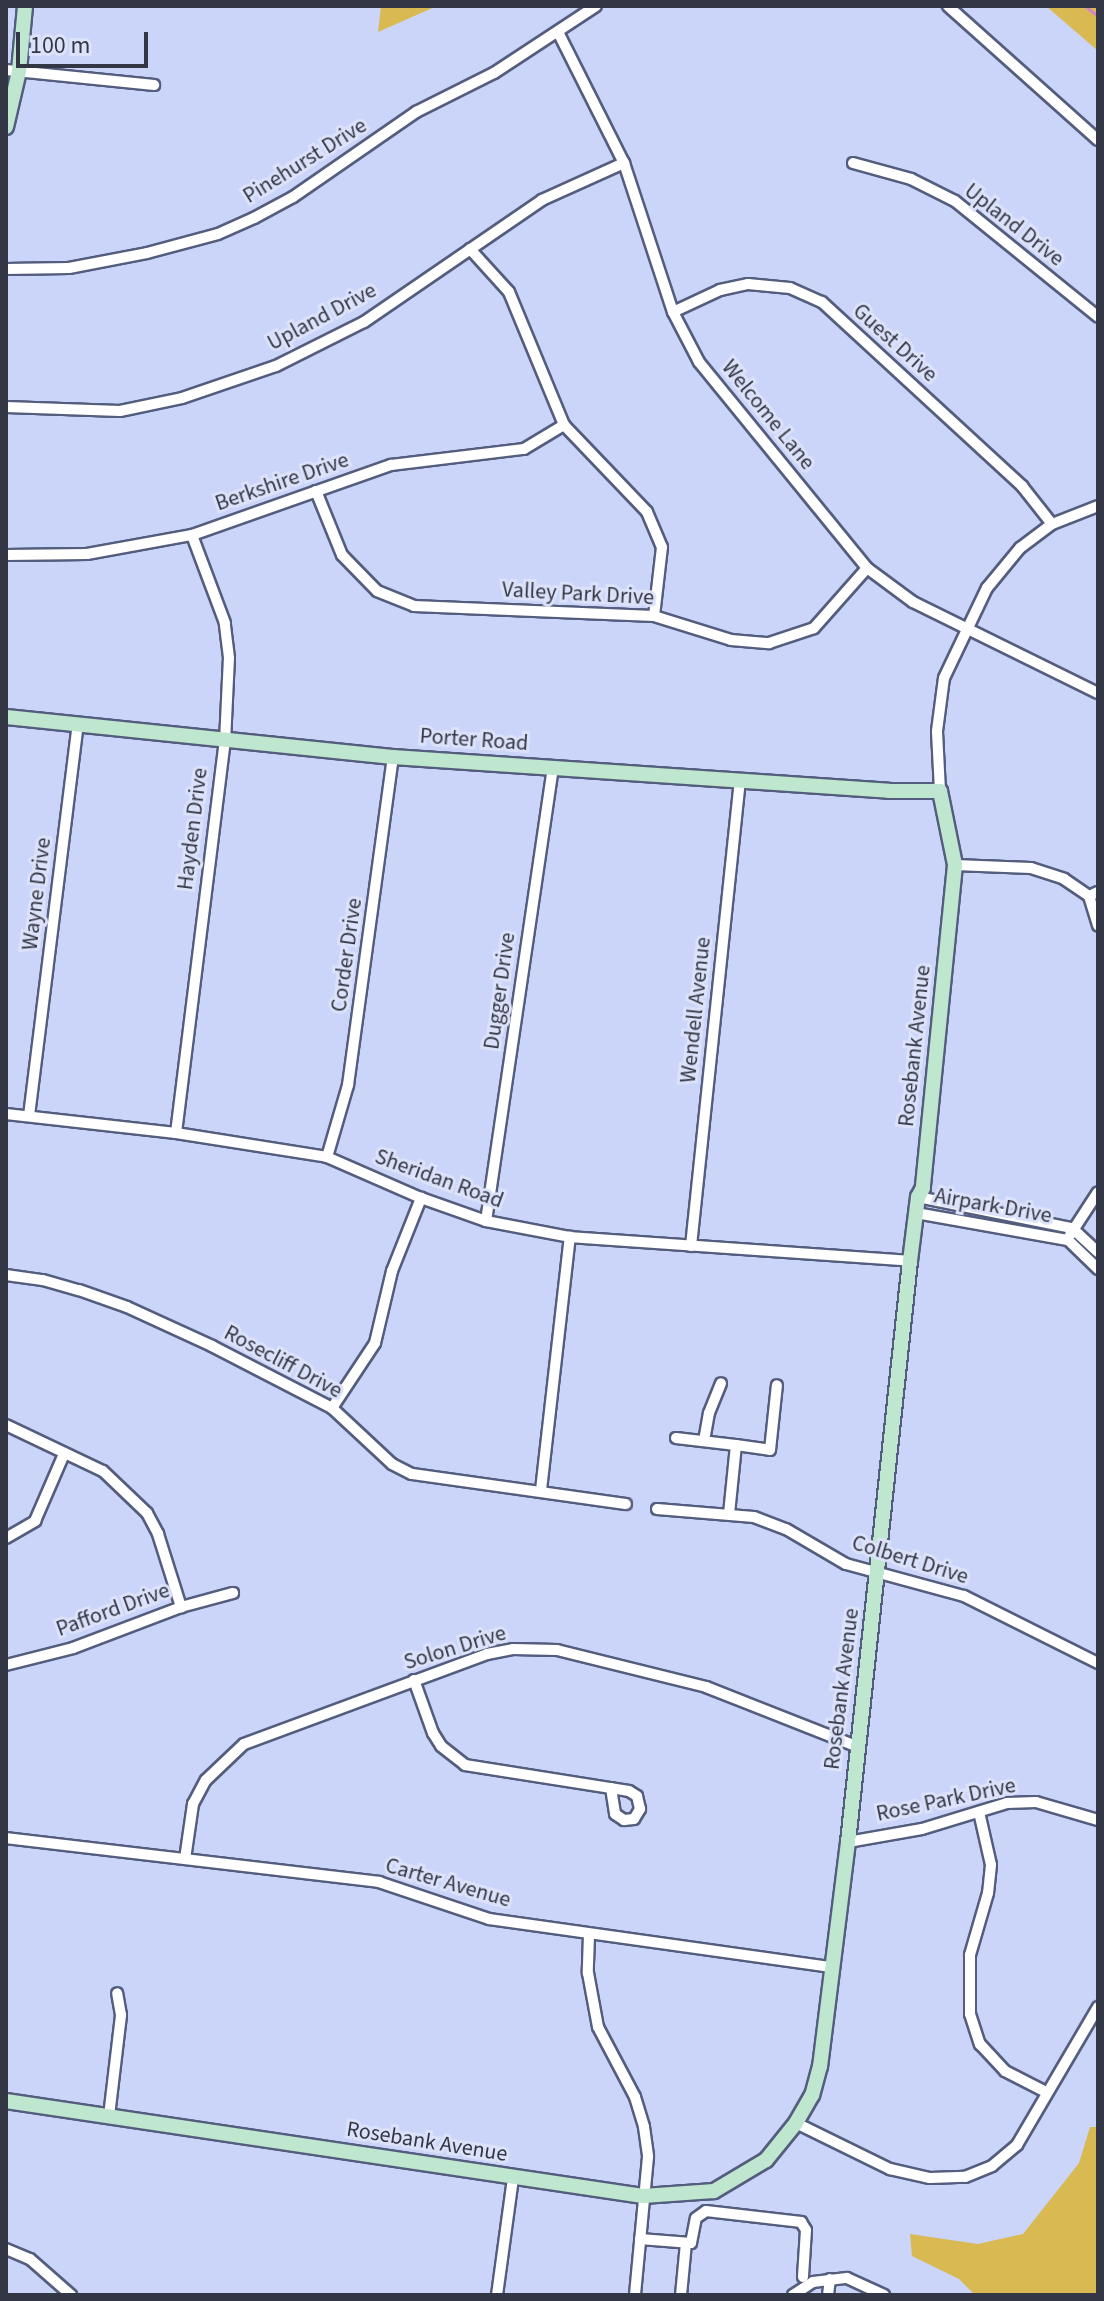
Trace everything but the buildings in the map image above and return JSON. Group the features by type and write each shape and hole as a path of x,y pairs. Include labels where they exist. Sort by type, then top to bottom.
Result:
{"street":[{"path":"6,127 12,70 25,6"},
{"name":"Pinehurst Drive","path":"6,269 69,268 218,234 293,197 416,112 494,73 596,6"},
{"path":"948,6 1098,140"},
{"name":"Welcome Lane","path":"558,32 624,163 673,312 699,362 867,568 913,602 1098,693"},
{"path":"12,70 154,85"},
{"name":"Upland Drive","path":"6,407 120,411 182,398 263,371 364,322 542,200 624,163"},
{"name":"Upland Drive","path":"853,163 911,179 955,201 1098,317"},
{"path":"470,249 509,292 564,425 647,512 662,547 654,616"},
{"name":"Guest Drive","path":"673,312 720,290 748,284 790,288 822,302 1022,486 1052,524"},
{"name":"Berkshire Drive","path":"6,555 87,554 192,535 413,459 524,449 564,425"},
{"name":"Valley Park Drive","path":"316,491 342,555 377,591 414,606 654,616 731,640 769,643 814,628 867,568"},
{"name":"Rosebank Avenue","path":"6,2101 643,2196 714,2191 766,2160 796,2123 812,2095 820,2066 848,1842 910,1261 918,1197 923,1188 955,865 940,791 937,731 944,678 965,628 1002,568 1020,548 1052,524 1098,506"},
{"name":"Hayden Drive","path":"176,1133 225,742 229,658 225,623 192,535"},
{"name":"Porter Road","path":"6,717 393,757 940,791"},
{"name":"Wayne Drive","path":"29,1116 78,725"},
{"name":"Corder Drive","path":"327,1157 348,1085 393,757"},
{"name":"Dugger Drive","path":"486,1221 553,767"},
{"name":"Wendell Avenue","path":"691,1246 740,780"},
{"path":"955,865 1031,868 1064,879 1094,894 1098,926"},
{"name":"Sheridan Road","path":"6,1114 176,1133 327,1157 421,1198 486,1221 570,1237 910,1261"},
{"path":"1068,1240 1072,1228 1098,1192"},
{"name":"Airpark Drive","path":"918,1197 1072,1228 1098,1252"},
{"path":"332,1408 375,1343 392,1271 421,1198"},
{"name":"Airpark Drive","path":"916,1213 1068,1240 1098,1269"},
{"path":"541,1490 570,1237"},
{"name":"Rosecliff Drive","path":"6,1275 43,1280 127,1307 332,1408 392,1464 412,1474 626,1504"},
{"path":"704,1441 709,1413 721,1383"},
{"path":"676,1438 770,1450 777,1385"},
{"path":"6,1425 103,1471 147,1513 158,1534 181,1607"},
{"path":"729,1514 736,1445"},
{"path":"6,1538 35,1521 64,1454"},
{"name":"Colbert Drive","path":"657,1509 754,1517 786,1529 846,1564 964,1596 1098,1663"},
{"name":"Pafford Drive","path":"6,1665 73,1648 181,1607 233,1593"},
{"name":"Solon Drive","path":"185,1859 193,1804 206,1780 224,1759 244,1744 487,1654 541,1648 706,1687 856,1746"},
{"path":"414,1680 433,1733 441,1746 465,1765 611,1788"},
{"name":"Rose Park Drive","path":"848,1842 922,1829 1007,1803 1036,1802 1098,1820"},
{"path":"979,1812 991,1865 988,1893 970,1955 970,2014 980,2044 1005,2071 1046,2092"},
{"name":"Carter Avenue","path":"6,1838 379,1882 489,1919 830,1967"},
{"path":"589,1935 588,1973 598,2027 635,2097 644,2127 648,2157 635,2295"},
{"path":"109,2116 121,2015 117,1993"},
{"path":"796,2123 890,2169 930,2178 965,2177 992,2166 1017,2145 1098,2007"},
{"path":"497,2295 513,2178"},
{"path":"640,2239 686,2243 694,2239 699,2214 706,2211 801,2222 806,2230 803,2277"},
{"path":"681,2295 686,2243"},
{"path":"6,2249 30,2259 71,2295"},
{"path":"793,2295 813,2282 847,2278 884,2295"},
{"path":"828,2295 830,2279"}],"shaded area":[{"path":"381,6 437,6 378,32"},
{"path":"1046,6 1098,6 1098,51"},
{"path":"1090,2127 1098,2127 1098,2295 975,2295 959,2279 912,2256 910,2234 978,2244 1023,2234 1079,2163"}],"waterway":[{"path":"1085,6 1098,16"}]}
